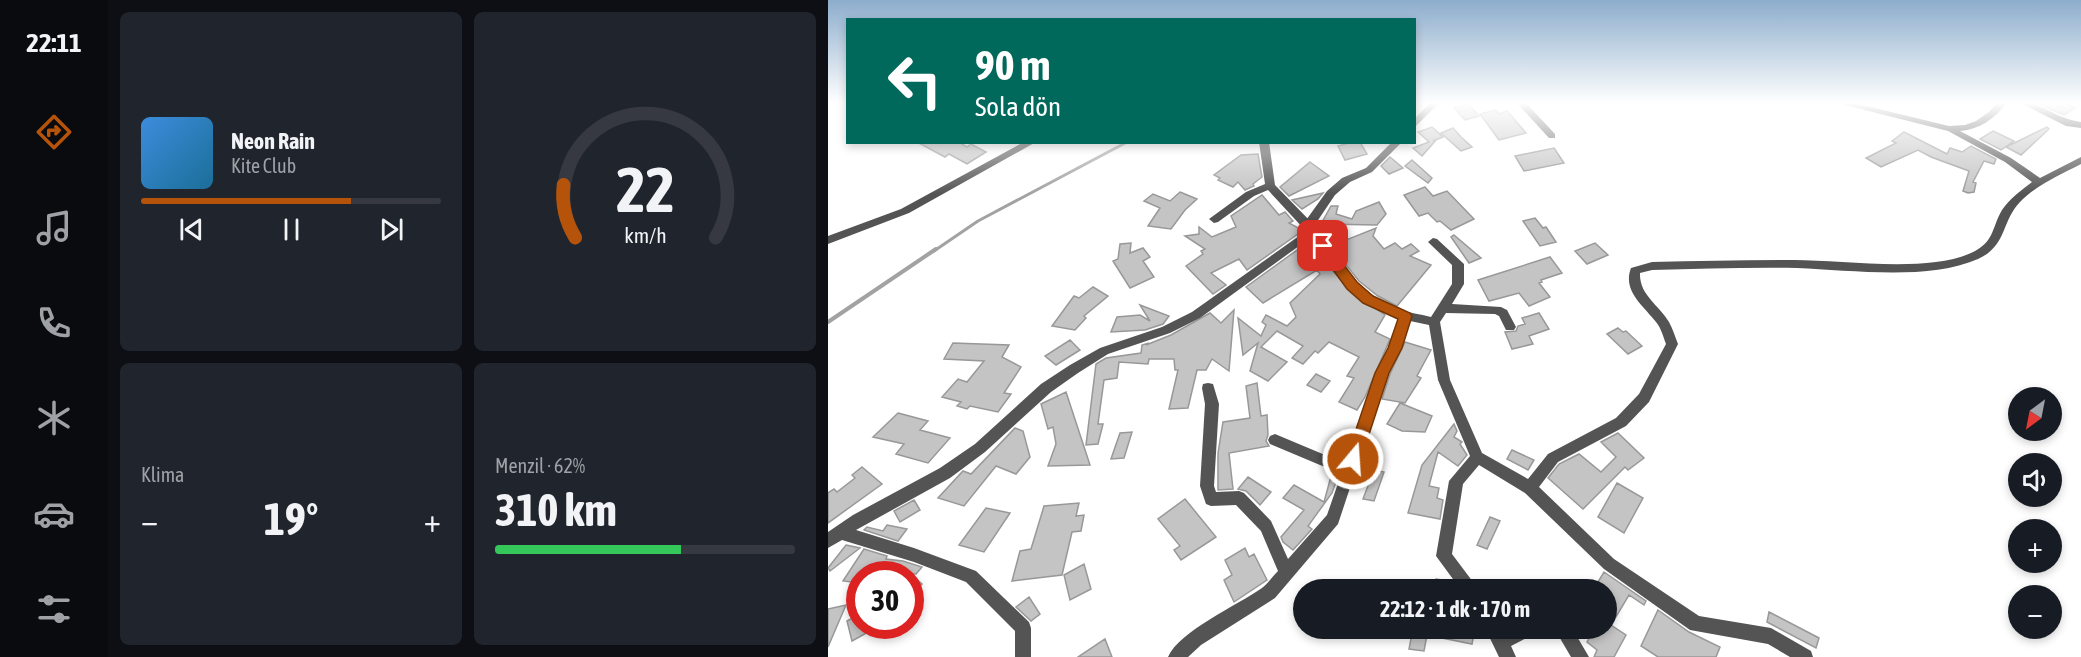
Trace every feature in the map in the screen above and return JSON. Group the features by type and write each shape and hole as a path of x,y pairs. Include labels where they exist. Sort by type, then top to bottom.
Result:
{"street":[{"path":"1549,133 1552,136"},
{"path":"1956,133 2008,160 2039,182"},
{"path":"828,240 905,211 1028,144"},
{"path":"1264,144 1269,186 1308,226 1331,193 1346,180 1369,170 1396,144"},
{"path":"1530,488 1552,458 1621,422 1644,398 1672,344 1664,324 1641,298 1633,281 1635,271 1652,266 1795,264 1887,268 1941,265 1974,256 1992,245 2007,211 2017,199 2039,182 2081,160"},
{"path":"1214,219 1250,194 1269,186"},
{"path":"834,537 858,520 945,473 980,448 1046,388 1074,369 1104,351 1166,330 1196,315 1299,240"},
{"path":"1433,242 1458,264 1458,284 1434,322 1444,380 1477,457 1530,488 1609,564 1696,624 1770,636 1805,657"},
{"path":"1323,246 1352,285 1368,300 1406,316 1434,322"},
{"path":"1443,308 1497,310 1503,313 1510,327"},
{"path":"1176,657 1195,639 1269,592 1334,519 1382,373 1400,335 1406,316"},
{"path":"1208,388 1212,404 1207,486 1211,499 1239,498 1266,526 1286,572"},
{"path":"1275,440 1325,461 1353,459"},
{"path":"1462,579 1444,556 1456,481 1477,457"},
{"path":"834,537 971,576 1023,628 1023,657"},
{"path":"1569,639 1581,657"}],"building":[{"path":"1419,133 1438,133 1443,137 1436,140 1422,156 1413,148 1429,142"},
{"path":"1441,133 1457,133 1472,147 1461,151"},
{"path":"1494,133 1526,133 1499,140"},
{"path":"1905,133 1947,154 1950,148 1962,152 1971,146 1996,159 1994,164 1984,161 1973,182 1976,183 1974,192 1968,193 1963,191 1969,171 1918,150 1881,167 1866,158 1896,143 1892,141"},
{"path":"1990,133 1996,133 2014,141 2001,150 1980,139"},
{"path":"2035,133 2045,133 2021,155 2006,147"},
{"path":"921,144 962,144 967,147 971,144 986,152 967,164 949,154 945,157"},
{"path":"1361,144 1367,154 1345,160 1338,146"},
{"path":"1554,148 1564,163 1524,171 1515,156"},
{"path":"1258,154 1262,177 1253,184 1254,186 1245,190 1238,182 1233,187 1218,180 1220,178 1214,175 1241,155"},
{"path":"1390,157 1403,168 1389,174 1381,166"},
{"path":"1412,160 1432,178 1428,183 1405,166"},
{"path":"1310,162 1329,176 1289,196 1280,187"},
{"path":"1425,187 1433,196 1447,191 1474,219 1451,230 1440,221 1437,222 1428,213 1419,216 1404,195"},
{"path":"1180,192 1197,199 1185,210 1171,229 1148,226 1160,208 1144,201 1153,194 1170,201"},
{"path":"1323,193 1302,209 1292,200"},
{"path":"1262,195 1279,215 1285,212 1293,221 1289,223 1313,236 1323,259 1350,291 1385,315 1375,332 1390,339 1357,410 1339,402 1354,378 1347,376 1359,357 1329,342 1318,353 1315,351 1303,364 1292,358 1303,346 1277,331 1261,347 1287,362 1268,381 1250,371 1258,343 1243,355 1238,318 1261,336 1266,325 1262,322 1266,315 1287,326 1296,317 1290,303 1320,274 1317,270 1263,303 1246,287 1304,245 1306,239 1304,235 1298,234 1247,270 1239,259 1211,273 1226,285 1213,294 1186,266 1203,254 1201,251 1205,249 1185,236 1199,234 1199,227 1212,237 1236,227 1231,216"},
{"path":"1379,202 1386,214 1377,225 1321,224 1331,206 1338,206 1336,214 1352,219 1356,211"},
{"path":"1535,218 1543,228 1546,227 1556,242 1540,246 1523,221"},
{"path":"1376,228 1373,236 1384,249 1395,243 1402,249 1411,244 1419,251 1410,256 1431,265 1397,306 1378,296 1359,281 1331,246"},
{"path":"1454,235 1481,258 1469,263 1451,237"},
{"path":"1131,243 1130,253 1143,248 1150,257 1143,261 1154,277 1130,288 1113,261 1118,259 1120,244"},
{"path":"1595,243 1608,255 1587,264 1575,251"},
{"path":"1550,257 1562,273 1541,280 1542,282 1539,283 1550,297 1529,306 1519,293 1489,301 1478,280"},
{"path":"1093,287 1108,296 1084,316 1086,318 1075,330 1052,326 1074,296 1079,298"},
{"path":"1140,305 1169,316 1163,324 1145,330 1111,332 1117,317 1140,315 1150,321"},
{"path":"1234,310 1229,371 1212,359 1206,370 1197,370 1188,408 1169,409 1178,370 1175,370 1174,359 1149,359 1148,364 1119,362 1117,378 1104,380 1098,424 1103,424 1098,444 1086,445 1096,364 1106,358 1141,353 1142,345 1171,335 1210,313 1221,323"},
{"path":"1539,313 1549,329 1529,336 1533,344 1512,349 1505,332 1516,331 1518,326 1525,324 1522,318"},
{"path":"1618,328 1623,332 1626,331 1642,346 1628,354 1607,334"},
{"path":"1070,340 1080,350 1056,365 1045,356"},
{"path":"1405,342 1431,350 1417,376 1421,378 1405,403 1382,399 1390,374"},
{"path":"953,343 1009,345 1002,357 1021,367 1004,393 1011,394 998,412 970,406 967,409 957,406 961,402 942,397 958,379 967,382 984,361 944,359"},
{"path":"1316,374 1330,381 1321,392 1307,385"},
{"path":"1257,383 1261,416 1267,415 1266,441 1269,446 1229,453 1233,489 1218,490 1218,453 1223,422 1250,418 1246,386"},
{"path":"1066,392 1090,465 1048,466 1056,444 1053,427 1048,429 1041,404"},
{"path":"1400,403 1432,416 1425,432 1402,431 1387,424"},
{"path":"898,413 928,421 920,430 950,438 928,463 896,454 904,444 873,437"},
{"path":"1454,424 1457,431 1454,437 1462,442 1460,444 1467,455 1458,466 1438,452 1429,486 1439,488 1437,498 1443,500 1440,519 1408,513 1422,465"},
{"path":"1015,428 1023,431 1030,457 1016,474 996,466 964,506 938,498 963,471 971,474"},
{"path":"1132,432 1124,458 1111,459 1120,433"},
{"path":"1618,433 1644,458 1628,470 1625,467 1583,509 1548,478 1559,464 1579,454 1601,472 1616,457 1601,442"},
{"path":"1512,450 1534,460 1528,470 1507,459"},
{"path":"862,467 882,484 828,523 828,493 834,489 837,492 855,478 852,475"},
{"path":"1341,468 1332,493 1308,526 1312,529 1293,550 1283,542 1281,537 1304,510 1283,498 1294,485 1324,502 1333,469"},
{"path":"1374,470 1384,472 1374,501 1363,499"},
{"path":"1248,477 1271,492 1260,505 1246,491 1238,489"},
{"path":"1617,483 1643,498 1624,533 1598,517"},
{"path":"1185,499 1216,537 1181,560 1174,550 1180,546 1158,519"},
{"path":"914,500 920,510 900,522 894,511"},
{"path":"1079,503 1076,516 1084,515 1081,531 1072,532 1062,575 1012,581 1020,551 1031,549 1044,506"},
{"path":"986,508 1010,513 984,552 959,545"},
{"path":"1490,517 1500,521 1487,549 1477,545"},
{"path":"887,525 907,529 898,541 864,530 867,527 883,531"},
{"path":"846,545 860,548 830,571 828,568"},
{"path":"1245,548 1249,557 1254,554 1267,580 1234,602 1224,580 1232,575 1225,560"},
{"path":"864,549 887,556 886,559 903,561 856,561"},
{"path":"1084,564 1091,589 1070,600 1064,575"},
{"path":"1604,572 1614,579 1600,579"},
{"path":"1617,581 1646,601 1644,605 1629,595 1617,615"},
{"path":"1029,597 1040,614 1031,621 1016,607"},
{"path":"846,605 828,647 828,609"},
{"path":"1658,610 1689,632 1720,647 1716,657 1658,657 1641,646"},
{"path":"1769,612 1819,638 1816,648 1767,622"},
{"path":"1617,629 1626,635 1614,657 1594,657 1597,650 1587,642 1589,639 1617,639"},
{"path":"1105,639 1112,657 1078,657"},
{"path":"1411,639 1426,639 1424,651 1409,649"},
{"path":"1447,639 1473,639 1472,644"}],"waterway":[{"path":"934,251 978,221 1123,144"},
{"path":"828,322 936,249"}],"route":[{"path":"1323,246 1352,285 1368,300 1406,316 1390,360 1382,373 1353,459"}]}
